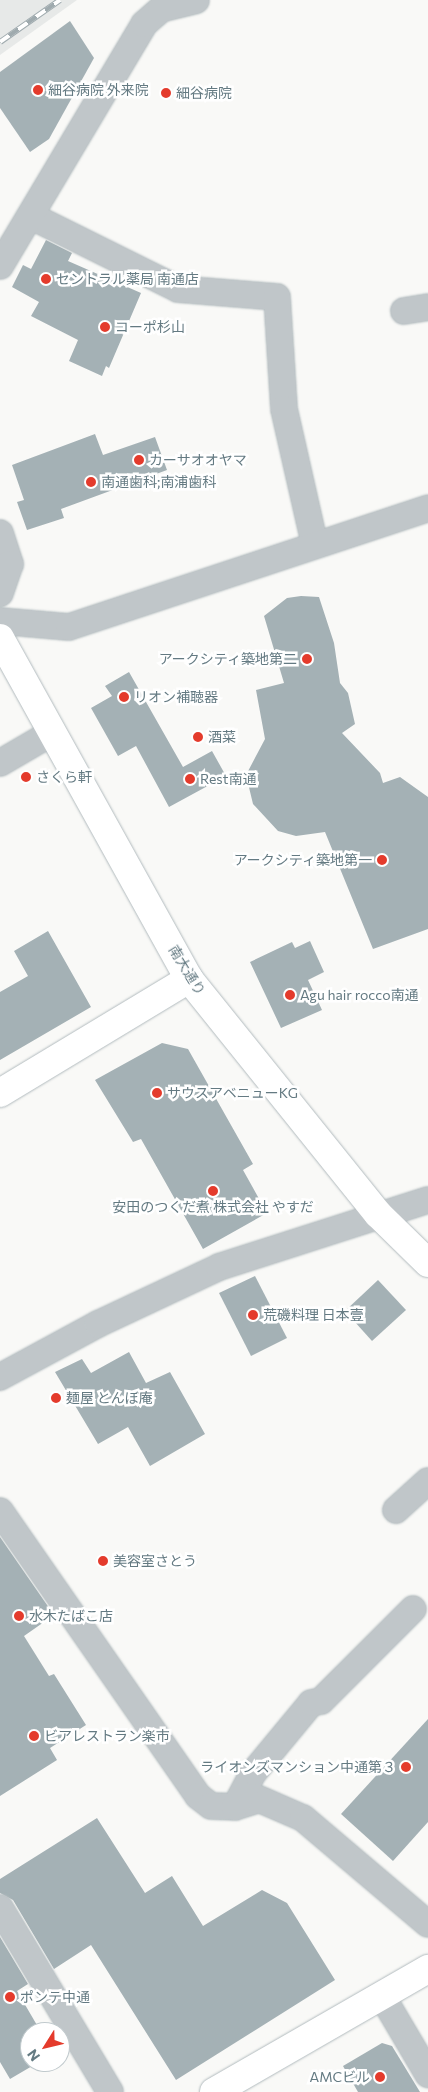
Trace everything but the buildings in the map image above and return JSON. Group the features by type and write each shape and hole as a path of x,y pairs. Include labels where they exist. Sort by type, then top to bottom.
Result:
{"street":[{"path":"0,266 144,24 161,9 196,0"},
{"path":"30,216 178,289 278,297 284,409 316,546"},
{"path":"0,621 70,627 428,508"},
{"path":"0,533 10,564 0,593"},
{"name":"南大通り","path":"0,638 190,979 378,1214 428,1264"},
{"path":"0,763 53,732"},
{"path":"0,1093 190,979"},
{"path":"0,1377 98,1324 219,1267 378,1214 428,1200"},
{"path":"396,1510 428,1481"},
{"path":"0,1511 198,1796 211,1806 235,1807 259,1799 303,1818 428,1924"},
{"path":"235,1807 254,1772 311,1703 321,1701 413,1609"},
{"path":"4,1922 110,2092"},
{"path":"214,2092 428,1968"},
{"path":"382,1996 428,2074"}],"shaded area":[{"path":"0,0 77,0 0,55"}],"railway":[{"path":"0,42 60,0"}],"place":[{"name":"細谷病院 外来院","path":"38,90"},
{"name":"細谷病院","path":"166,93"},
{"name":"セントラル薬局 南通店","path":"46,279"},
{"name":"コーポ杉山","path":"105,327"},
{"name":"カーサオオヤマ","path":"139,460"},
{"name":"南通歯科;南浦歯科","path":"91,482"},
{"name":"アークシティ築地第二","path":"307,659"},
{"name":"リオン補聴器","path":"124,697"},
{"name":"酒菜","path":"198,737"},
{"name":"さくら軒","path":"26,777"},
{"name":"Rest南通","path":"190,779"},
{"name":"アークシティ築地第一","path":"382,860"},
{"name":"Agu hair rocco南通","path":"290,995"},
{"name":"サウスアベニューKG","path":"157,1093"},
{"name":"安田のつくだ煮 株式会社 やすだ","path":"213,1191"},
{"name":"荒磯料理 日本壹","path":"253,1315"},
{"name":"麺屋 とんぼ庵","path":"56,1398"},
{"name":"美容室さとう","path":"103,1561"},
{"name":"水木たばこ店","path":"19,1616"},
{"name":"ビアレストラン楽市","path":"34,1736"},
{"name":"ライオンズマンション中通第３","path":"406,1767"},
{"name":"ポンテ中通","path":"10,1997"},
{"name":"AMCビル","path":"380,2077"}]}
